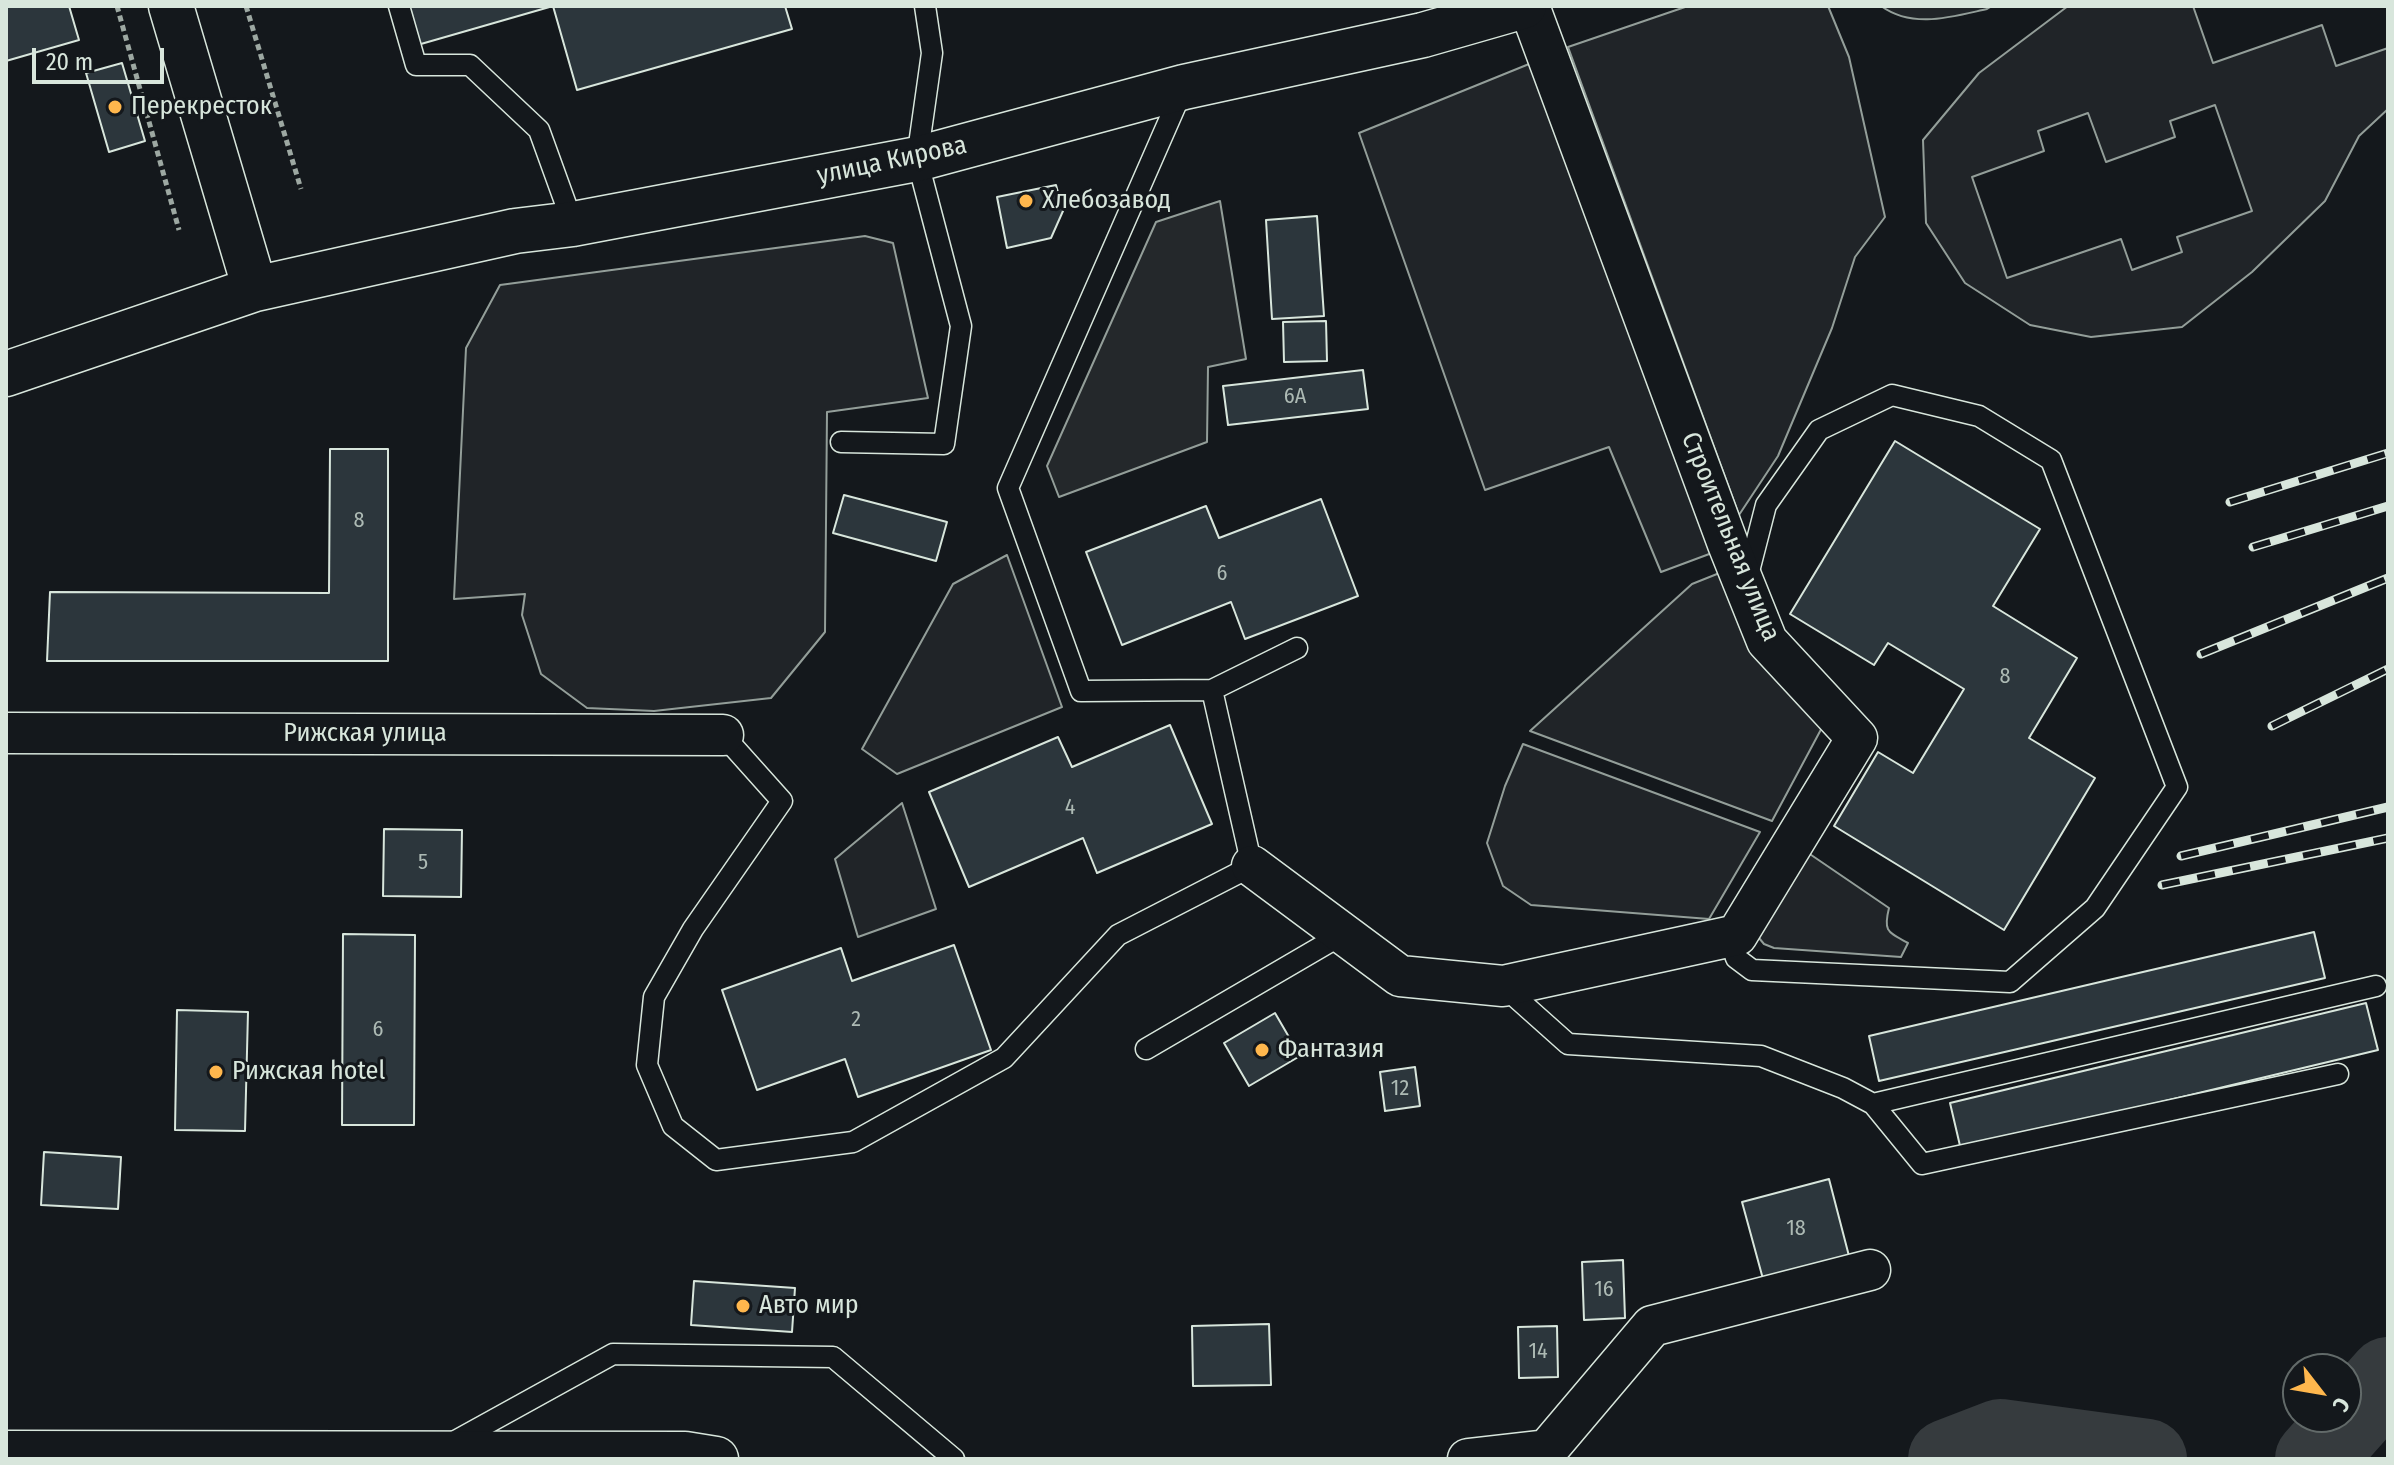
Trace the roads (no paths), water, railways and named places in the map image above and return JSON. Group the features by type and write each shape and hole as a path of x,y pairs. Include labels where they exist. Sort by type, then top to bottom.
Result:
{"street":[{"path":"171,6 255,289"},
{"name":"улица Кирова","path":"6,374 255,289 515,231 573,224 917,159 1184,87 1423,35 1527,6"},
{"name":"Строительная улица","path":"1527,6 1767,641 1857,738 1737,935 1729,936"},
{"name":"Рижская улица","path":"6,733 723,735"},
{"path":"1252,866 1400,976 1503,986 1729,936"},
{"path":"1468,1459 1547,1450 1652,1326 1870,1270"},
{"path":"6,1453 685,1454 716,1459"}],"lane":[{"path":"399,6 416,65 470,65 539,130 573,224"},
{"path":"841,442 944,444 961,326 917,159 932,53 925,6"},
{"path":"1184,87 1008,488 1081,691 1212,690 1297,648"},
{"path":"1729,936 1736,958 1752,970 2010,982 2095,908 2177,787 2051,460 1979,416 1892,395 1819,430 1766,505 1745,587"},
{"path":"723,735 782,801 693,929 654,997 647,1065 673,1126 716,1160 853,1142 1004,1058 1118,935 1252,866 1212,690"},
{"path":"1146,1049 1343,934"},
{"path":"1503,986 1568,1044 1761,1056 1843,1088 1873,1104 1922,1164 2338,1074"},
{"path":"1873,1104 2376,986"},
{"path":"432,1453 613,1354 833,1357 954,1459"}],"waterway":[{"path":"2315,1459 2388,1377"},
{"path":"1948,1459 2000,1439 2147,1459"}],"railway":[{"path":"2230,502 2388,453"},
{"path":"2253,547 2388,506"},
{"path":"2201,654 2388,578"},
{"path":"2272,726 2388,669"},
{"path":"2181,856 2388,807"},
{"path":"2162,885 2388,838"}],"place":[{"name":"Перекресток","path":"115,107"},
{"name":"Хлебозавод","path":"1026,201"},
{"name":"Фантазия","path":"1262,1050"},
{"name":"Рижская hotel","path":"216,1072"},
{"name":"Авто мир","path":"743,1306"}]}
